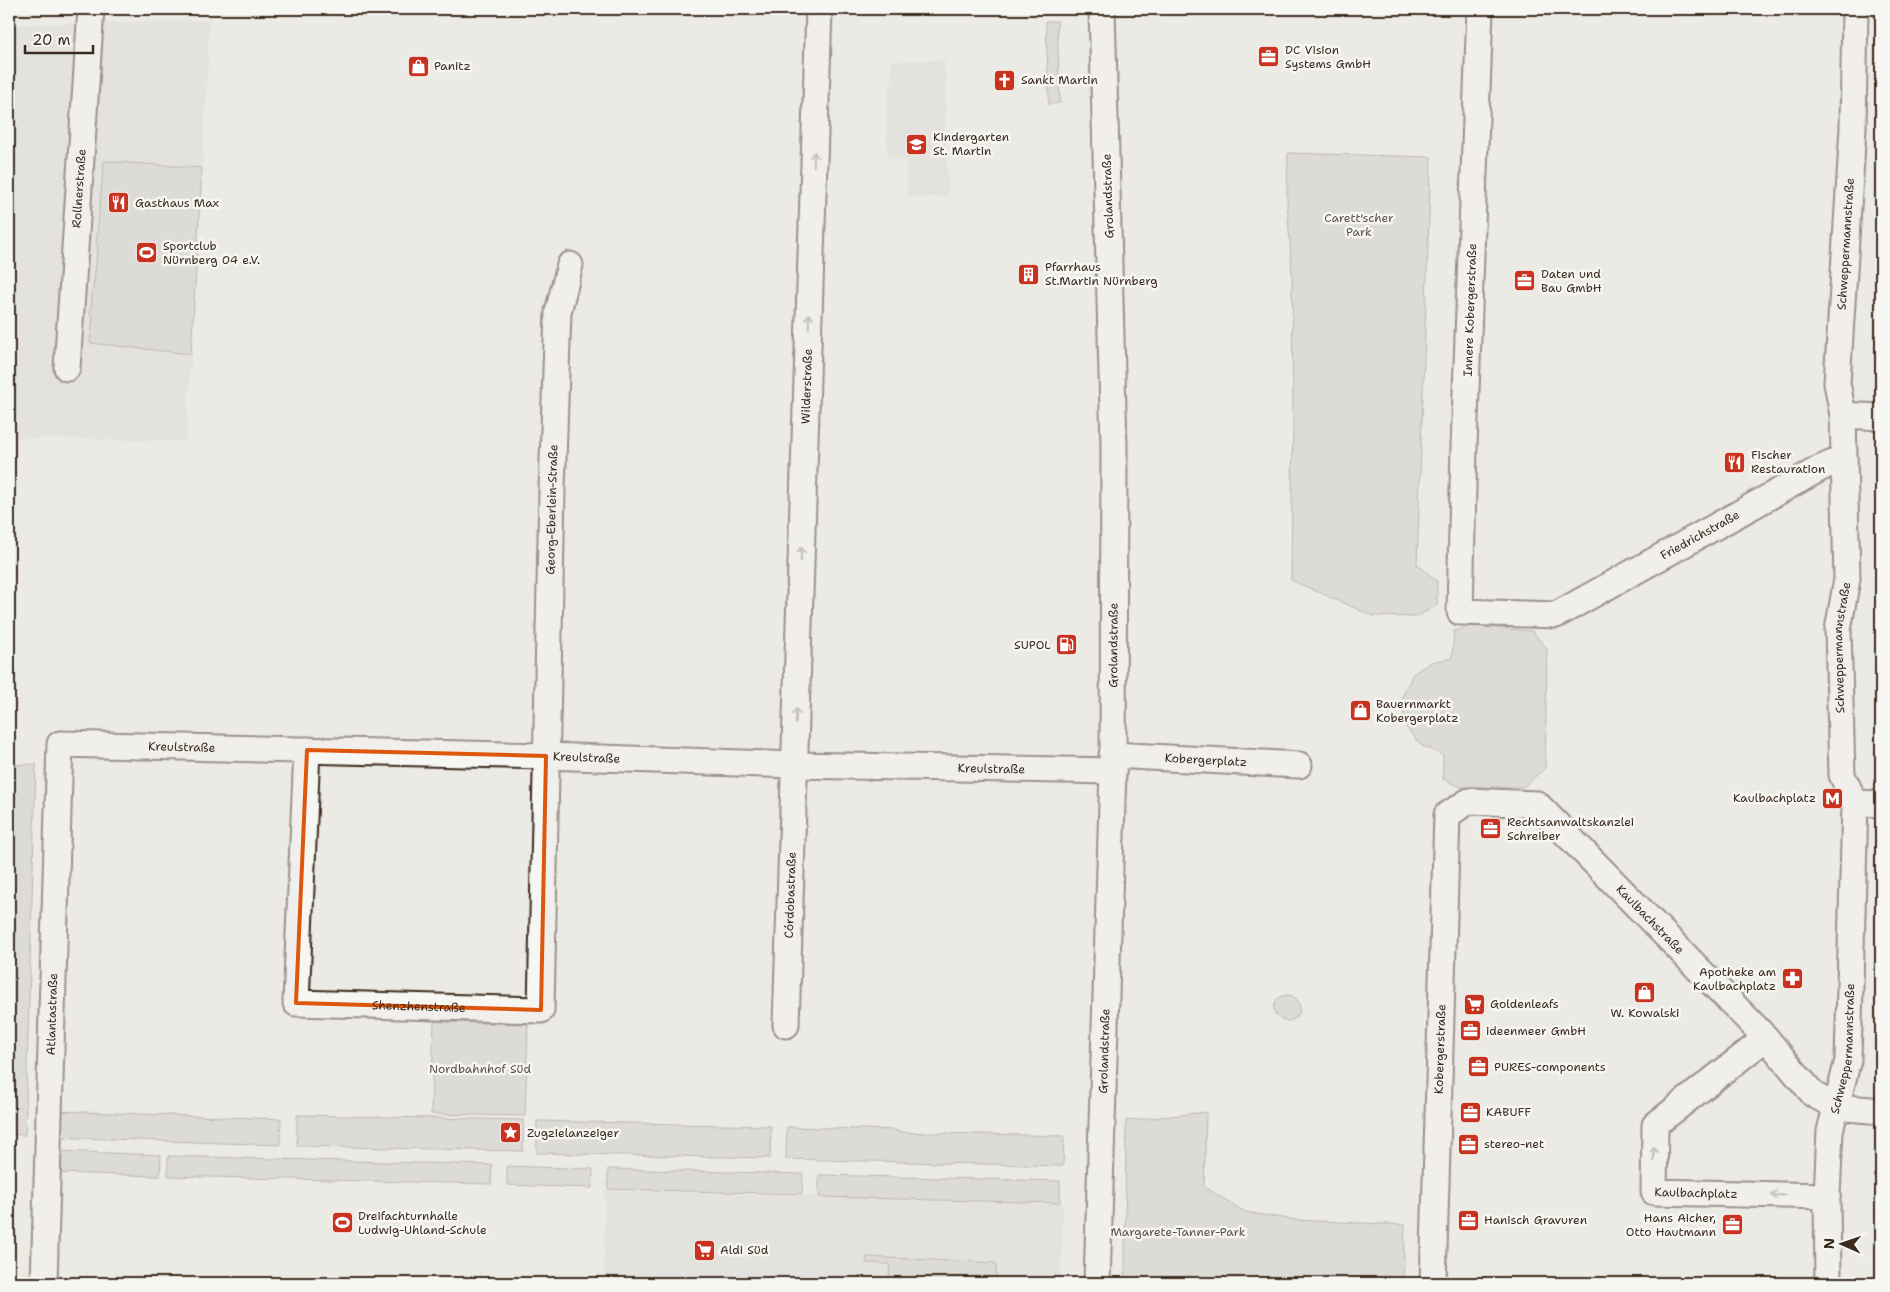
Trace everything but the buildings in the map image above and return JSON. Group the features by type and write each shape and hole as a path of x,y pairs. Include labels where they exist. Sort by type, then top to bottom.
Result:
{"street":[{"name":"Rollnerstraße","path":"67,368 91,9"},
{"name":"Wilderstraße","path":"794,765 819,9"},
{"name":"Grolandstraße","path":"1097,1283 1113,763 1114,427 1102,9"},
{"name":"Innere Kobergerstraße","path":"1480,9 1464,446 1460,612 1556,615"},
{"name":"Schweppermannstraße","path":"1828,1283 1827,1196 1830,1132 1848,1060 1855,803 1842,775 1838,630 1847,579 1843,415 1837,383 1852,128 1855,9"},
{"name":"Georg-Eberlein-Straße","path":"546,756 558,312 570,265"},
{"path":"1843,415 1881,417"},
{"name":"Friedrichstraße","path":"1556,615 1819,468 1844,458"},
{"name":"Kreulstraße","path":"60,744 546,756 794,765 1113,763"},
{"name":"Atlantastraße","path":"44,1283 60,744"},
{"name":"Shenzhenstraße","path":"307,750 296,1003 541,1010 546,858 546,756"},
{"name":"Kobergerplatz","path":"1113,763 1299,765"},
{"name":"Córdobastraße","path":"786,1025 794,765"},
{"name":"Kaulbachstraße","path":"1447,815 1469,801 1537,804 1766,1038 1814,1095 1837,1107 1881,1111"},
{"path":"1855,803 1881,804"},
{"name":"Kobergerstraße","path":"1433,1283 1447,815"},
{"name":"Kaulbachplatz","path":"1766,1038 1655,1125 1654,1192 1827,1196"}],"highlighted area":[{"path":"307,750 546,756 541,1010 296,1003"}],"shaded area":[{"path":"209,20 207,85 186,441 9,438 9,25"},
{"name":"Kindergarten St. Martin","path":"944,60 949,196 908,198 906,161 888,159 886,127 892,61"},
{"path":"605,1190 1063,1204 1061,1283 604,1283"}],"green space":[{"path":"1046,21 1057,21 1060,103 1049,104"},
{"name":"Carett'scher Park","path":"1288,153 1431,157 1417,564 1437,581 1437,605 1416,617 1373,616 1291,580 1292,272 1287,201"},
{"name":"Sportclub Nürnberg 04 e.V.","path":"104,161 202,168 191,354 90,343 93,316 90,315 98,245 96,245"},
{"path":"1471,626 1532,631 1547,649 1545,768 1523,787 1461,787 1443,779 1443,755 1421,745 1405,726 1402,697 1413,674 1431,662 1452,658 1454,631"},
{"path":"36,764 25,1135 9,1134 9,765"},
{"path":"1287,995 1296,999 1300,1008 1296,1017 1287,1021 1278,1017 1274,1008 1278,999"},
{"name":"Nordbahnhof Süd","path":"434,1022 528,1024 525,1116 431,1114"},
{"path":"56,1111 281,1119 280,1145 55,1137"},
{"name":"Margarete-Tanner-Park","path":"1206,1112 1204,1187 1245,1212 1295,1220 1405,1225 1403,1283 1125,1283 1126,1121"},
{"path":"297,1115 523,1120 523,1151 297,1146"},
{"path":"537,1121 771,1126 770,1158 537,1153"},
{"path":"787,1127 1064,1136 1063,1166 786,1159"},
{"path":"56,1151 161,1155 160,1176 56,1173"},
{"path":"168,1156 492,1165 491,1184 168,1176"},
{"path":"507,1166 593,1169 592,1188 507,1185"},
{"path":"608,1169 803,1174 802,1194 608,1189"},
{"path":"819,1175 1060,1181 1060,1203 819,1197"},
{"path":"867,1257 996,1263 996,1283 865,1283 866,1279 889,1279 890,1264 866,1263"}],"place":[{"name":"DC Vision Systems GmbH","path":"1269,57"},
{"name":"Panitz","path":"418,66"},
{"name":"Sankt Martin","path":"1005,80"},
{"name":"Kindergarten St. Martin","path":"917,144"},
{"name":"Gasthaus Max","path":"119,203"},
{"name":"Sportclub Nürnberg 04 e.V.","path":"147,253"},
{"name":"Pfarrhaus St.Martin Nürnberg","path":"1029,274"},
{"name":"Daten und Bau GmbH","path":"1525,281"},
{"name":"Fischer Restauration","path":"1735,462"},
{"name":"SUPOL","path":"1067,645"},
{"name":"Bauernmarkt Kobergerplatz","path":"1360,711"},
{"name":"Kaulbachplatz","path":"1832,798"},
{"name":"Rechtsanwaltskanzlei Schreiber","path":"1491,829"},
{"name":"Apotheke am Kaulbachplatz","path":"1792,979"},
{"name":"W. Kowalski","path":"1645,992"},
{"name":"Goldenleafs","path":"1474,1004"},
{"name":"ideenmeer GmbH","path":"1470,1031"},
{"name":"PURES-components","path":"1478,1067"},
{"name":"KABUFF","path":"1470,1112"},
{"name":"Zugzielanzeiger","path":"511,1133"},
{"name":"stereo-net","path":"1468,1144"},
{"name":"Hanisch Gravuren","path":"1468,1220"},
{"name":"Dreifachturnhalle Ludwig-Uhland-Schule","path":"342,1223"},
{"name":"Hans Aicher, Otto Hautmann","path":"1732,1225"},
{"name":"Aldi Süd","path":"704,1250"}]}
